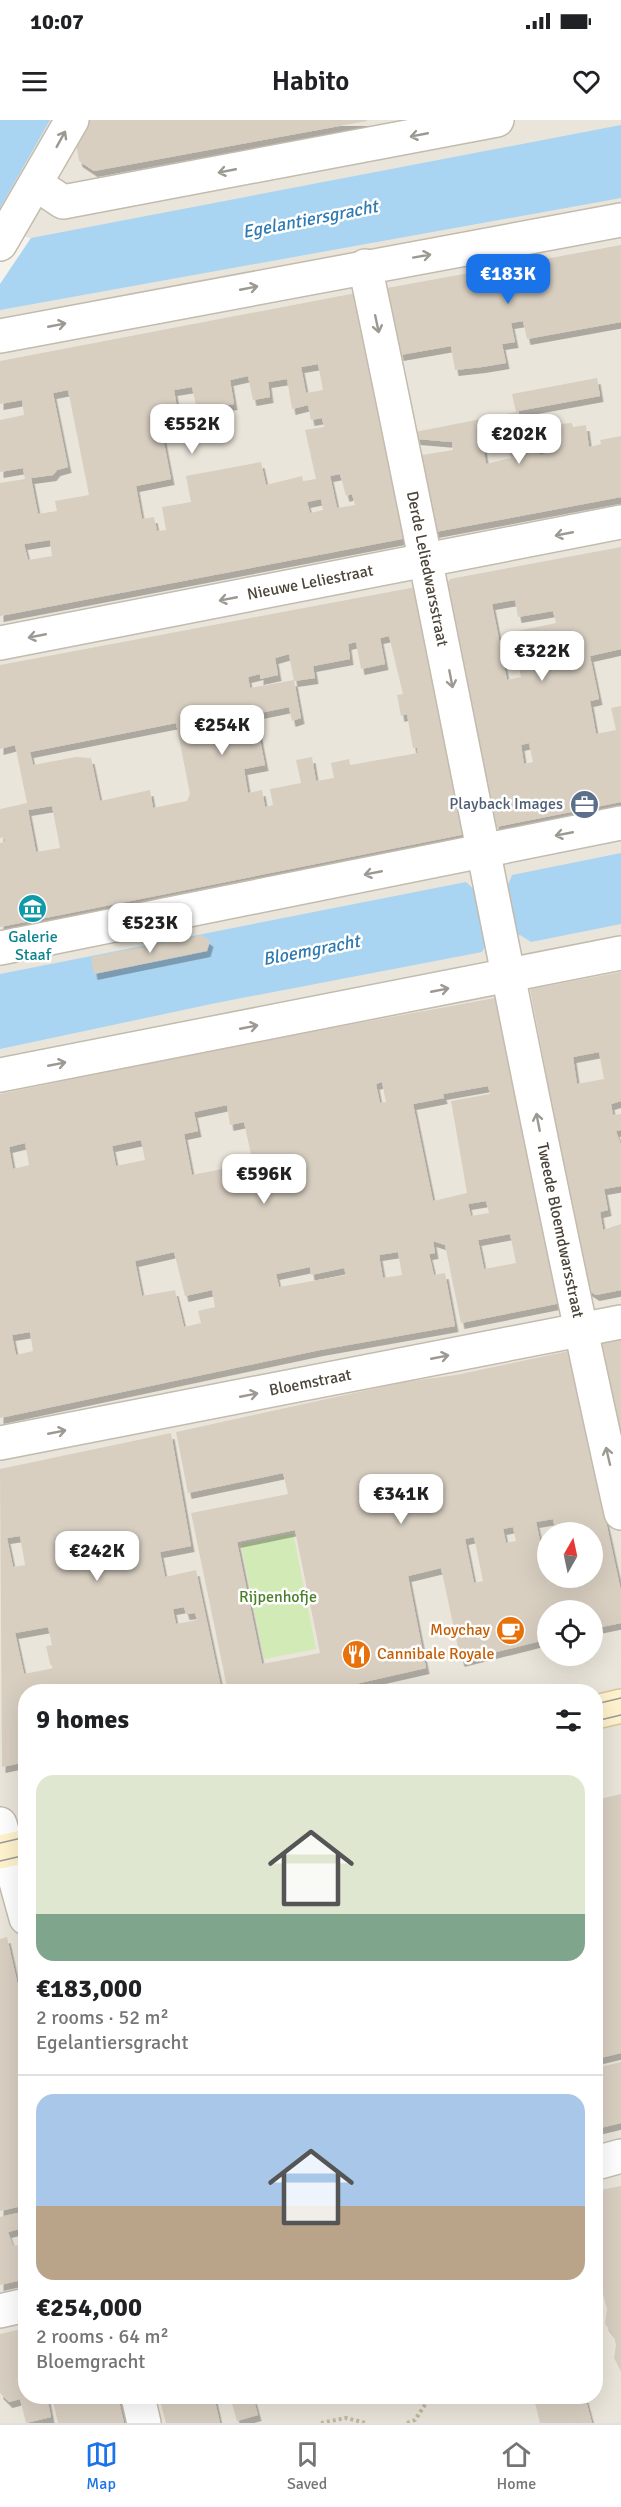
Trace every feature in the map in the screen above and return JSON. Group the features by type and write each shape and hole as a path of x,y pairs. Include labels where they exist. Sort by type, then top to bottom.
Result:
{"street":[{"path":"6,235 72,120"},
{"path":"36,184 63,202 497,120"},
{"path":"0,336 621,220"},
{"name":"Derde Leliedwarsstraat","path":"365,266 507,961"},
{"name":"Nieuwe Leliestraat","path":"0,643 621,522"},
{"path":"0,948 487,860 621,823"},
{"path":"0,1075 507,961 621,953"},
{"name":"Tweede Bloemdwarsstraat","path":"507,961 580,1330 621,1513"},
{"name":"Bloemstraat","path":"0,1443 621,1322"},
{"path":"603,1710 621,1706"},
{"path":"8,1844 18,1885"},
{"path":"603,2161 621,2156"},
{"path":"0,2311 18,2307"},
{"path":"140,2404 144,2423"}],"path":[{"path":"407,2423 415,2420 425,2404"},
{"path":"321,2423 346,2418 366,2423"}],"shaded area":[{"path":"0,120 621,120 621,2423 0,2423"}],"green space":[{"name":"Rijpenhofje","path":"293,1533 316,1649 264,1659 241,1544"}],"water":[{"path":"0,120 50,120 0,208"},
{"name":"Egelantiersgracht","path":"621,125 621,198 0,310 0,228 31,238"},
{"name":"Bloemgracht","path":"621,853 621,924 531,942 520,935 488,941 482,952 216,1003 0,1049 0,974 466,882 476,891 508,885 512,875"}],"pier":[{"path":"0,228 31,238 0,284"}],"building":[{"path":"87,120 367,121 94,171 79,161 75,138"},
{"path":"621,245 621,322 527,339 523,321 511,323 515,342 502,344 506,363 482,367 455,370 451,346 400,355 387,288"},
{"path":"356,293 407,538 0,616 0,483 25,479 23,468 0,472 0,420 24,415 22,400 0,404 0,361","holes":["318,364 323,390 306,393 301,367","248,376 253,400 270,397 268,382 287,379 292,409 308,405 311,420 322,418 324,427 305,430 316,479 303,481 302,476 266,485 261,462 186,476 191,502 162,507 166,530 157,531 154,517 142,519 136,486 171,479 159,417 178,414 174,390 192,387 197,410 234,404 230,380","68,390 89,495 55,501 57,511 38,514 31,478 53,475 57,470 68,467 53,393","340,474 346,496 352,494 355,505 337,508 330,476","321,499 323,510 310,513 307,502","50,540 52,556 28,560 24,544"]},
{"path":"597,378 600,396 518,411 520,426 539,422 543,447 539,455 551,452 550,443 562,441 559,424 572,423 573,427 586,425 589,447 601,444 600,440 621,436 621,497 435,532 422,455 453,450 452,442 417,439 415,432 516,412 512,394","holes":["507,440 511,458 486,464 483,445"]},
{"path":"621,547 621,649 590,656 599,699 590,701 596,734 616,730 611,708 621,706 621,802 496,827 446,585 450,579","holes":["515,600 518,617 553,611 556,623 512,632 521,677 507,680 492,604","529,743 533,762 524,764 521,745"]},
{"path":"416,587 451,776 466,834 0,927 0,843 5,842 4,837 0,838 0,809 27,803 15,745 0,749 0,665","holes":["389,636 403,694 397,695 401,716 407,714 413,748 417,748 418,753 350,765 349,759 331,763 334,778 316,781 312,757 296,760 301,783 270,789 273,805 265,807 262,790 248,793 244,769 265,765 255,714 289,707 292,721 301,718 294,681 315,678 313,666 350,659 348,644 356,642 361,669 385,664 380,638","289,654 294,680 250,688 248,677 260,674 260,679 278,675 275,658","176,723 190,794 187,801 153,808 150,790 100,801 91,758 76,757 33,765 30,752","52,806 60,848 36,852 28,810"]},
{"path":"202,935 210,941 207,951 94,974 91,957"},
{"path":"621,972 621,1101 611,1104 613,1115 621,1114 621,1130 616,1131 621,1145 621,1186 604,1189 608,1210 600,1212 603,1230 621,1224 621,1290 596,1295 588,1290 530,989","holes":["599,1052 604,1079 577,1084 573,1057"]},
{"path":"500,997 561,1303 461,1323 445,1245 433,1241 435,1253 429,1254 434,1275 445,1273 455,1326 320,1350 0,1418 0,1094 229,1047","holes":["382,1082 386,1102 380,1103 376,1084","488,1086 490,1094 451,1101 467,1193 433,1201 413,1104 444,1098 443,1094","227,1105 230,1125 244,1122 253,1163 192,1175 184,1134 198,1131 194,1112","141,1140 145,1160 116,1166 112,1146","25,1143 29,1165 13,1169 9,1147","486,1201 489,1213 471,1216 468,1204","510,1234 516,1263 484,1269 478,1240","174,1252 185,1296 212,1290 215,1307 198,1311 201,1323 184,1327 175,1290 142,1296 135,1261","398,1252 402,1275 383,1278 379,1255","310,1267 311,1275 344,1268 346,1275 279,1287 276,1274","30,1332 33,1351 16,1355 12,1335"]},
{"path":"621,1339 621,1441 599,1344"},
{"path":"569,1351 621,1591 621,1623 603,1627 603,1600 537,1600 537,1642 461,1661 441,1568 408,1576 426,1668 355,1684 226,1684 191,1513 288,1494 283,1473 188,1493 176,1432 404,1382 456,1375","holes":["513,1527 516,1541 506,1543 503,1529","295,1530 320,1653 262,1664 237,1542","474,1537 483,1581 474,1583 465,1539"]},
{"path":"171,1433 191,1546 160,1552 165,1577 196,1570 220,1684 18,1684 18,1764 2,1767 0,1469","holes":["20,1536 25,1565 13,1567 7,1538","184,1607 186,1614 195,1613 197,1620 176,1624 173,1609","48,1627 52,1645 46,1646 50,1664 54,1668 24,1674 15,1633"]},
{"path":"621,1794 621,2053 603,2057 603,1798"},
{"path":"7,1937 18,1986 18,2207 0,2211 0,1939"},
{"path":"621,2062 621,2123 603,2127 603,2066"},
{"path":"621,2186 621,2371 614,2358 616,2345 614,2336 605,2324 607,2309 603,2294 603,2190"},
{"path":"18,2213 18,2229 8,2232 13,2246 18,2245 18,2281 0,2285 0,2217"},
{"path":"18,2330 18,2400 9,2402 0,2393 0,2334"},
{"path":"21,2404 48,2404 51,2417 26,2423"},
{"path":"54,2404 120,2404 124,2423 58,2423"},
{"path":"161,2404 216,2404 220,2423 166,2423"},
{"path":"232,2404 255,2404 258,2415 237,2421"},
{"path":"535,2404 587,2404 592,2423 540,2423"}],"tram line":[{"path":"603,1702 621,1698"},
{"path":"603,1719 621,1715"},
{"path":"0,1843 18,1839"},
{"path":"0,1861 18,1857"}],"place":[{"name":"Playback Images","path":"584,804"},
{"name":"Galerie Staaf","path":"33,909"},
{"name":"Moychay","path":"511,1630"},
{"name":"Cannibale Royale","path":"356,1654"}]}
